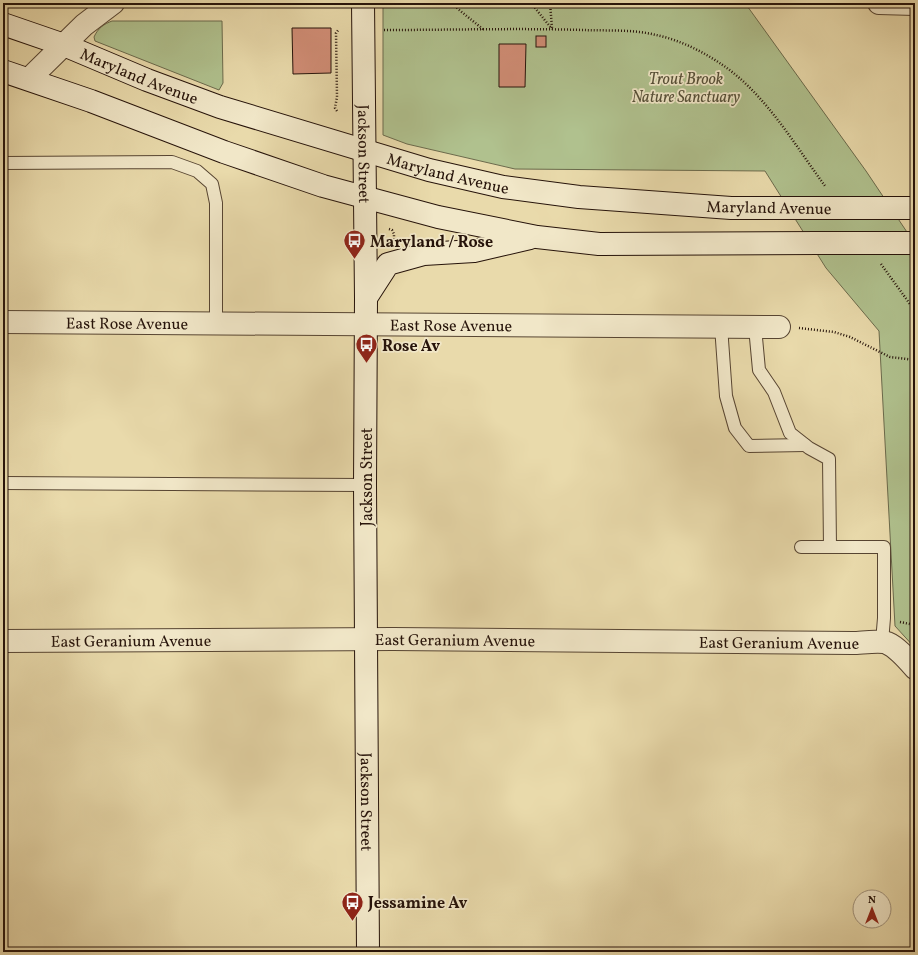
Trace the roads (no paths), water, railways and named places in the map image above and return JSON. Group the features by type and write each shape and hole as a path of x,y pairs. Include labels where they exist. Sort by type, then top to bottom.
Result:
{"street":[{"path":"29,80 84,25 113,3"},
{"name":"Jackson Street","path":"363,3 366,298 365,485 368,952"},
{"path":"879,3 915,4"},
{"name":"Maryland Avenue","path":"3,24 64,45 161,86 220,107 429,170 481,182 579,197 724,207 908,208"},
{"path":"3,71 91,101 268,168 323,186 438,217 537,237 599,244 915,243"},
{"path":"366,298 388,264 424,254 474,251 537,237"},
{"name":"East Rose Avenue","path":"3,322 779,327"},
{"name":"East Geranium Avenue","path":"3,641 367,639 853,644 882,642 887,643 909,662"}],"lane":[{"path":"3,162 172,162 197,171 212,184 216,203 216,323"},
{"path":"721,326 726,396 735,428 750,446 805,444"},
{"path":"756,327 759,370 774,392 790,433 829,459 830,547"},
{"path":"3,483 365,485"},
{"path":"801,547 884,547 884,618 882,642"}],"place":[{"name":"Maryland / Rose","path":"354,260"},
{"name":"Rose Av","path":"367,364"},
{"name":"Jessamine Av","path":"353,922"}],"park label":[{"name":"Trout Brook Nature Sanctuary","path":"686,87"}]}
